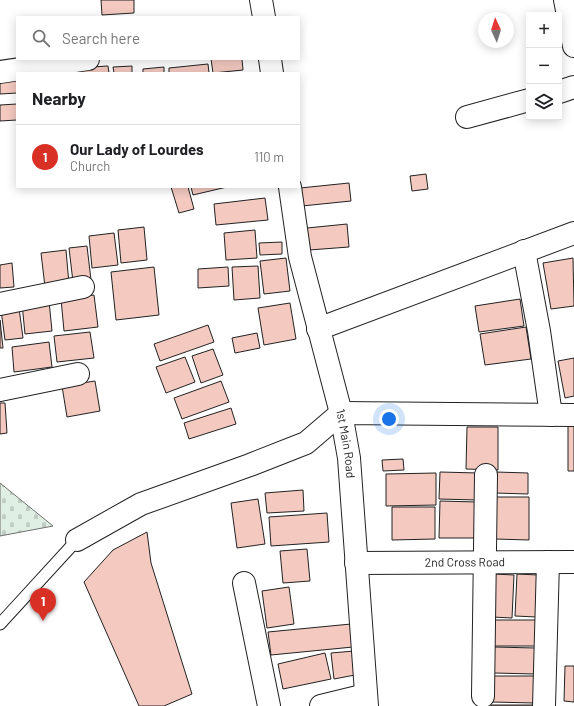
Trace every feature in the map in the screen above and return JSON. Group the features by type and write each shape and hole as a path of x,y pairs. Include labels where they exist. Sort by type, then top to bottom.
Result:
{"street":[{"path":"261,0 264,16"},
{"path":"565,0 574,46"},
{"path":"0,72 81,60"},
{"path":"270,60 272,72"},
{"path":"562,91 574,87"},
{"path":"466,117 526,101"},
{"name":"1st Main Road","path":"290,188 300,257 341,413 349,458 366,701"},
{"path":"318,329 574,232"},
{"path":"524,251 539,331 551,415"},
{"path":"0,304 83,287"},
{"path":"0,390 78,374"},
{"path":"77,540 141,504 250,465 306,443 341,413 574,416"},
{"path":"483,696 486,475"},
{"path":"544,706 548,562"},
{"name":"2nd Cross Road","path":"356,563 574,562"},
{"path":"244,583 269,706"},
{"path":"321,706 366,701"}],"lane":[{"path":"0,624 77,540"}],"green space":[{"path":"0,483 53,526 0,536"}],"building":[{"path":"101,0 134,0 134,13 102,15"},
{"path":"211,60 242,60 243,70 213,72"},
{"path":"208,64 209,72 169,72 169,68"},
{"path":"108,66 109,72 76,72 75,68"},
{"path":"132,66 132,72 114,72 113,67"},
{"path":"164,67 164,72 143,72 143,69"},
{"path":"16,80 16,93 0,94 0,81"},
{"path":"16,104 16,120 0,121 0,105"},
{"path":"426,174 428,189 412,191 410,176"},
{"path":"349,183 351,201 302,206 300,188"},
{"path":"171,188 188,188 194,209 179,213"},
{"path":"191,188 223,188 193,195"},
{"path":"265,198 268,220 216,225 214,204"},
{"path":"347,224 349,247 309,250 307,228"},
{"path":"144,227 147,260 121,263 118,230"},
{"path":"255,230 257,258 226,260 224,233"},
{"path":"114,233 118,265 92,268 89,236"},
{"path":"282,242 282,254 260,255 259,243"},
{"path":"87,246 91,280 73,282 69,248"},
{"path":"66,250 69,284 45,287 41,253"},
{"path":"286,258 290,291 264,294 260,261"},
{"path":"573,258 574,306 551,309 543,263"},
{"path":"12,263 14,287 0,288 0,265"},
{"path":"258,266 260,298 234,300 232,267"},
{"path":"154,267 159,315 116,320 111,272"},
{"path":"228,267 229,286 198,288 198,269"},
{"path":"94,295 98,327 64,331 61,299"},
{"path":"520,299 524,326 479,332 475,306"},
{"path":"49,301 52,331 25,334 22,304"},
{"path":"290,303 296,339 264,345 258,308"},
{"path":"19,308 23,338 5,340 1,310"},
{"path":"0,320 3,348 0,348"},
{"path":"208,325 214,342 160,361 154,344"},
{"path":"526,327 531,359 485,365 480,334"},
{"path":"90,332 94,358 57,362 54,336"},
{"path":"257,333 260,348 235,353 232,338"},
{"path":"49,342 52,367 14,372 12,347"},
{"path":"213,349 223,375 201,383 192,356"},
{"path":"185,357 195,382 166,393 156,367"},
{"path":"574,358 574,396 565,398 558,361"},
{"path":"95,381 100,411 67,417 62,386"},
{"path":"221,381 229,402 182,419 174,398"},
{"path":"0,403 5,403 7,433 0,434"},
{"path":"231,408 236,424 189,439 184,423"},
{"path":"568,425 574,425 574,471 568,471"},
{"path":"467,427 498,427 498,470 466,469"},
{"path":"403,459 404,470 383,471 382,460"},
{"path":"440,472 478,473 478,500 439,499"},
{"path":"496,472 528,473 528,494 495,493"},
{"path":"436,473 436,505 386,506 386,474"},
{"path":"303,490 304,511 267,513 265,493"},
{"path":"495,497 529,497 529,540 495,539"},
{"path":"258,499 265,544 237,548 231,503"},
{"path":"440,501 477,502 476,538 439,538"},
{"path":"392,507 435,507 435,539 392,540"},
{"path":"327,513 329,542 271,546 269,517"},
{"path":"147,532 151,563 192,694 164,706 139,706 84,582 113,550"},
{"path":"307,549 310,581 283,583 280,551"},
{"path":"494,574 514,575 512,618 492,617"},
{"path":"517,574 538,575 537,617 515,616"},
{"path":"289,587 294,624 267,628 262,591"},
{"path":"491,620 537,620 536,646 491,646"},
{"path":"351,624 353,647 271,655 268,632"},
{"path":"494,647 535,648 535,674 494,673"},
{"path":"354,651 355,675 334,679 331,653"},
{"path":"325,653 331,679 283,689 278,664"},
{"path":"565,666 574,666 574,702 564,701"},
{"path":"493,676 534,676 534,703 492,702"},
{"path":"535,705 535,706 491,706"}],"place":[{"name":"Our Lady of Lourdes","path":"43,621"}]}
